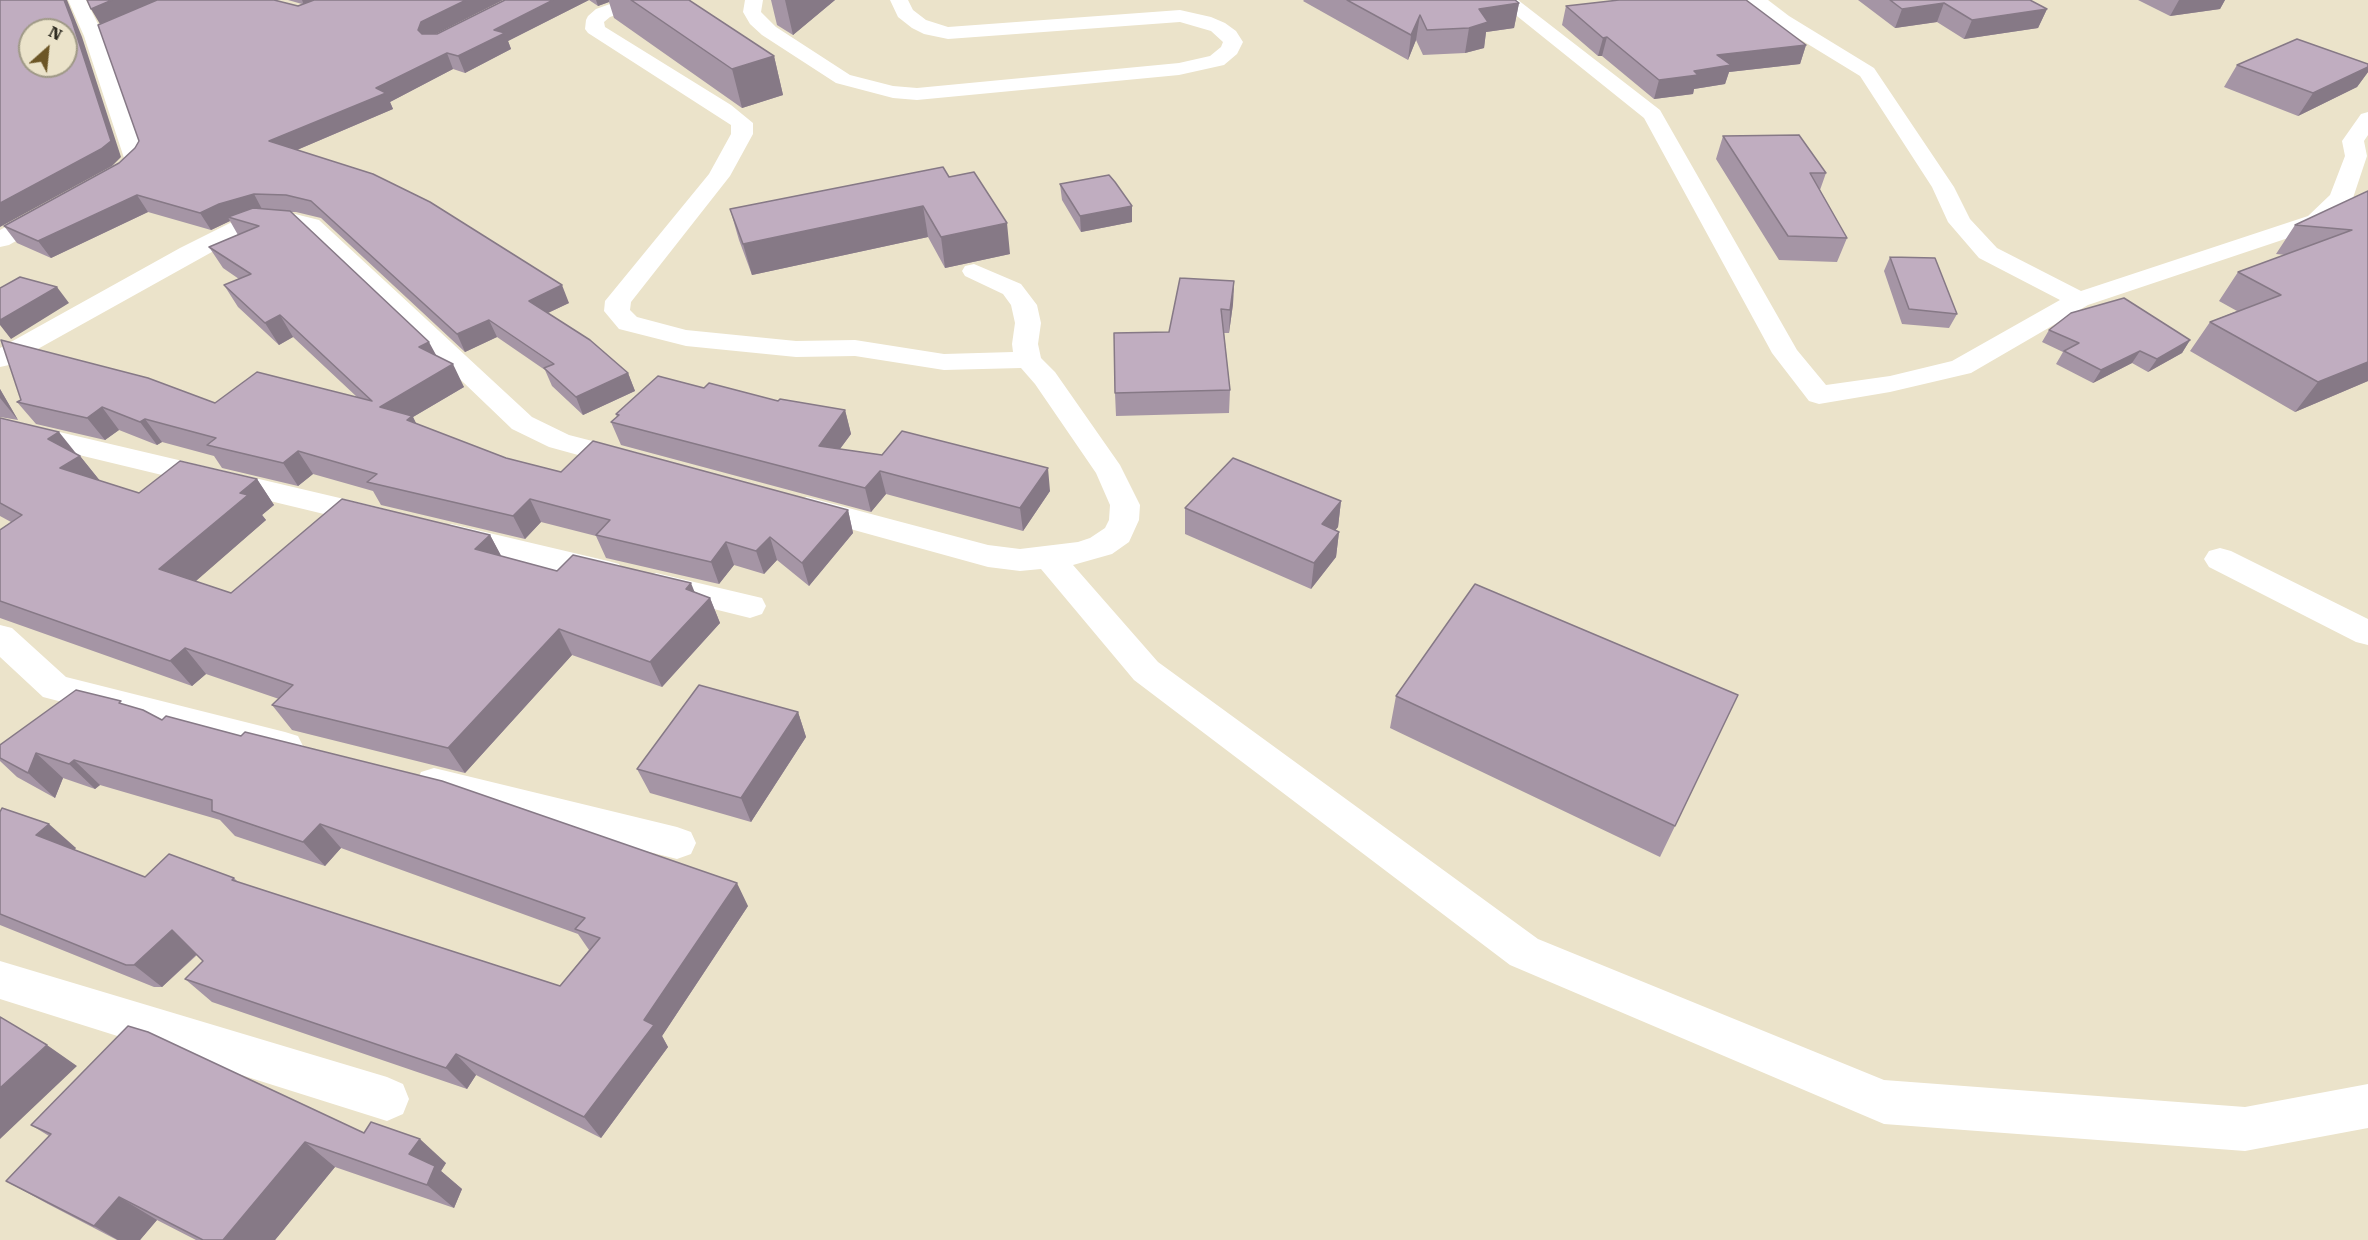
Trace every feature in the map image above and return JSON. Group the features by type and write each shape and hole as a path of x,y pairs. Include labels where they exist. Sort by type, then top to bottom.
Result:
{"street":[{"path":"77,0 94,36 136,159 122,173 93,189"},
{"path":"638,0 603,13 595,20 595,29 724,109 742,123 742,134 719,176 618,301 616,311 628,322 686,338 796,349 855,348 944,362 1028,360"},
{"path":"754,0 752,12 769,31 843,79 893,93 916,94 1179,69 1217,61 1230,50 1233,42 1218,27 1204,21 1180,16 948,33 931,30 919,24 905,13 899,0"},
{"path":"1506,0 1653,114 1785,353 1819,395 1890,384 1961,367 2079,300 2316,221 2341,198 2356,156 2353,141 2368,118"},
{"path":"1756,0 1782,20 1867,72 1943,187 1960,222 1988,253 2079,300"},
{"path":"94,36 115,27"},
{"path":"0,240 73,200"},
{"path":"0,359 238,228 264,220 295,221 311,225 326,238 522,423 559,441 652,466"},
{"path":"779,500 988,556 1020,560 1078,553 1101,546 1118,534 1124,520 1125,506 1110,472 1045,378 1028,360 1024,344 1028,323 1024,304 1011,289 974,271"},
{"path":"0,427 750,606"},
{"path":"1048,556 1146,671 1524,952 1884,1102 2245,1129 2368,1106"},
{"path":"2220,559 2368,633"},
{"path":"0,637 55,688 320,754"},
{"path":"400,774 677,843"},
{"path":"0,980 387,1099"}],"building":[{"path":"0,0 64,0 71,18 18,18 18,78 78,78 78,39 111,141 101,149 0,203"},
{"path":"87,0 112,0 91,9"},
{"path":"157,0 274,0 298,6 314,0 466,0 421,22 418,30 422,34 437,34 505,0 553,0 494,30 505,33 458,56 447,53 376,88 386,93 269,141 373,174 430,202 562,285 529,301 590,340 628,373 576,397 544,368 554,364 489,320 457,334 311,201 286,195 254,194 219,204 200,213 137,195 38,241 4,226 119,163 135,148 139,141 98,25"},
{"path":"631,0 689,0 774,56 732,69"},
{"path":"1347,0 1515,0 1519,3 1479,9 1488,22 1469,28 1427,30 1420,15 1411,35"},
{"path":"1619,0 1746,0 1806,45 1717,55 1731,65 1694,71 1698,75 1659,80 1607,37 1603,38 1566,6"},
{"path":"1890,0 2030,0 2047,9 1972,20 1944,3 1902,9"},
{"path":"2297,39 2368,64 2368,67 2313,93 2237,65"},
{"path":"1799,135 1826,173 1810,173 1847,238 1788,236 1723,136"},
{"path":"943,167 949,177 974,172 1007,223 941,237 923,206 743,244 730,209"},
{"path":"1109,175 1132,206 1080,216 1060,184"},
{"path":"2368,191 2368,362 2318,382 2210,322 2281,295 2238,272 2352,230 2295,225"},
{"path":"253,208 290,211 429,342 419,347 453,364 380,407 412,416 407,420 506,458 561,472 593,441 848,510 802,563 770,537 756,551 726,542 711,562 596,535 610,520 530,499 513,516 367,482 377,474 298,451 283,463 207,445 216,438 145,419 140,422 102,407 87,418 17,402 21,400 1,340 148,378 215,403 257,372 372,401 280,315 265,323 224,285 251,274 209,247 259,226 228,217"},
{"path":"1890,257 1935,258 1957,314 1909,309"},
{"path":"20,277 57,287 0,320 0,288"},
{"path":"1180,278 1234,281 1230,310 1221,309 1230,390 1115,393 1114,333 1169,332"},
{"path":"2124,298 2190,340 2157,359 2140,351 2101,370 2064,351 2079,343 2049,330 2071,313"},
{"path":"658,376 704,388 709,383 778,401 780,399 845,410 819,446 882,455 902,431 1048,468 1020,508 880,471 865,488 611,422 619,415 616,414"},
{"path":"0,418 59,432 48,439 80,456 60,468 139,493 180,461 257,479 240,493 248,495 159,569 231,593 342,499 490,535 475,549 557,571 573,555 691,583 686,589 710,598 650,662 559,629 448,748 272,705 293,685 185,648 170,661 0,601 0,530 22,515 0,503"},
{"path":"1233,458 1341,501 1322,524 1339,532 1314,563 1185,508"},
{"path":"1475,584 1738,695 1675,826 1396,696"},
{"path":"699,685 798,712 741,798 637,769"},
{"path":"76,690 121,701 119,703 143,710 162,720 166,716 241,736 245,732 442,781 737,883 644,1020 654,1025 584,1117 456,1054 446,1068 185,979 203,961 172,930 134,965 126,965 0,914 0,812 2,808 49,824 36,835 145,877 169,854 234,878 232,880 560,986 600,938 575,929 585,918 320,824 303,842 212,811 212,800 74,760 69,764 36,753 28,773 0,758 0,745"},
{"path":"0,1017 47,1045 0,1088"},
{"path":"128,1026 148,1032 364,1133 371,1122 420,1139 409,1154 435,1166 427,1185 305,1142 223,1240 203,1240 119,1197 94,1226 6,1181 51,1134 31,1125"}]}
